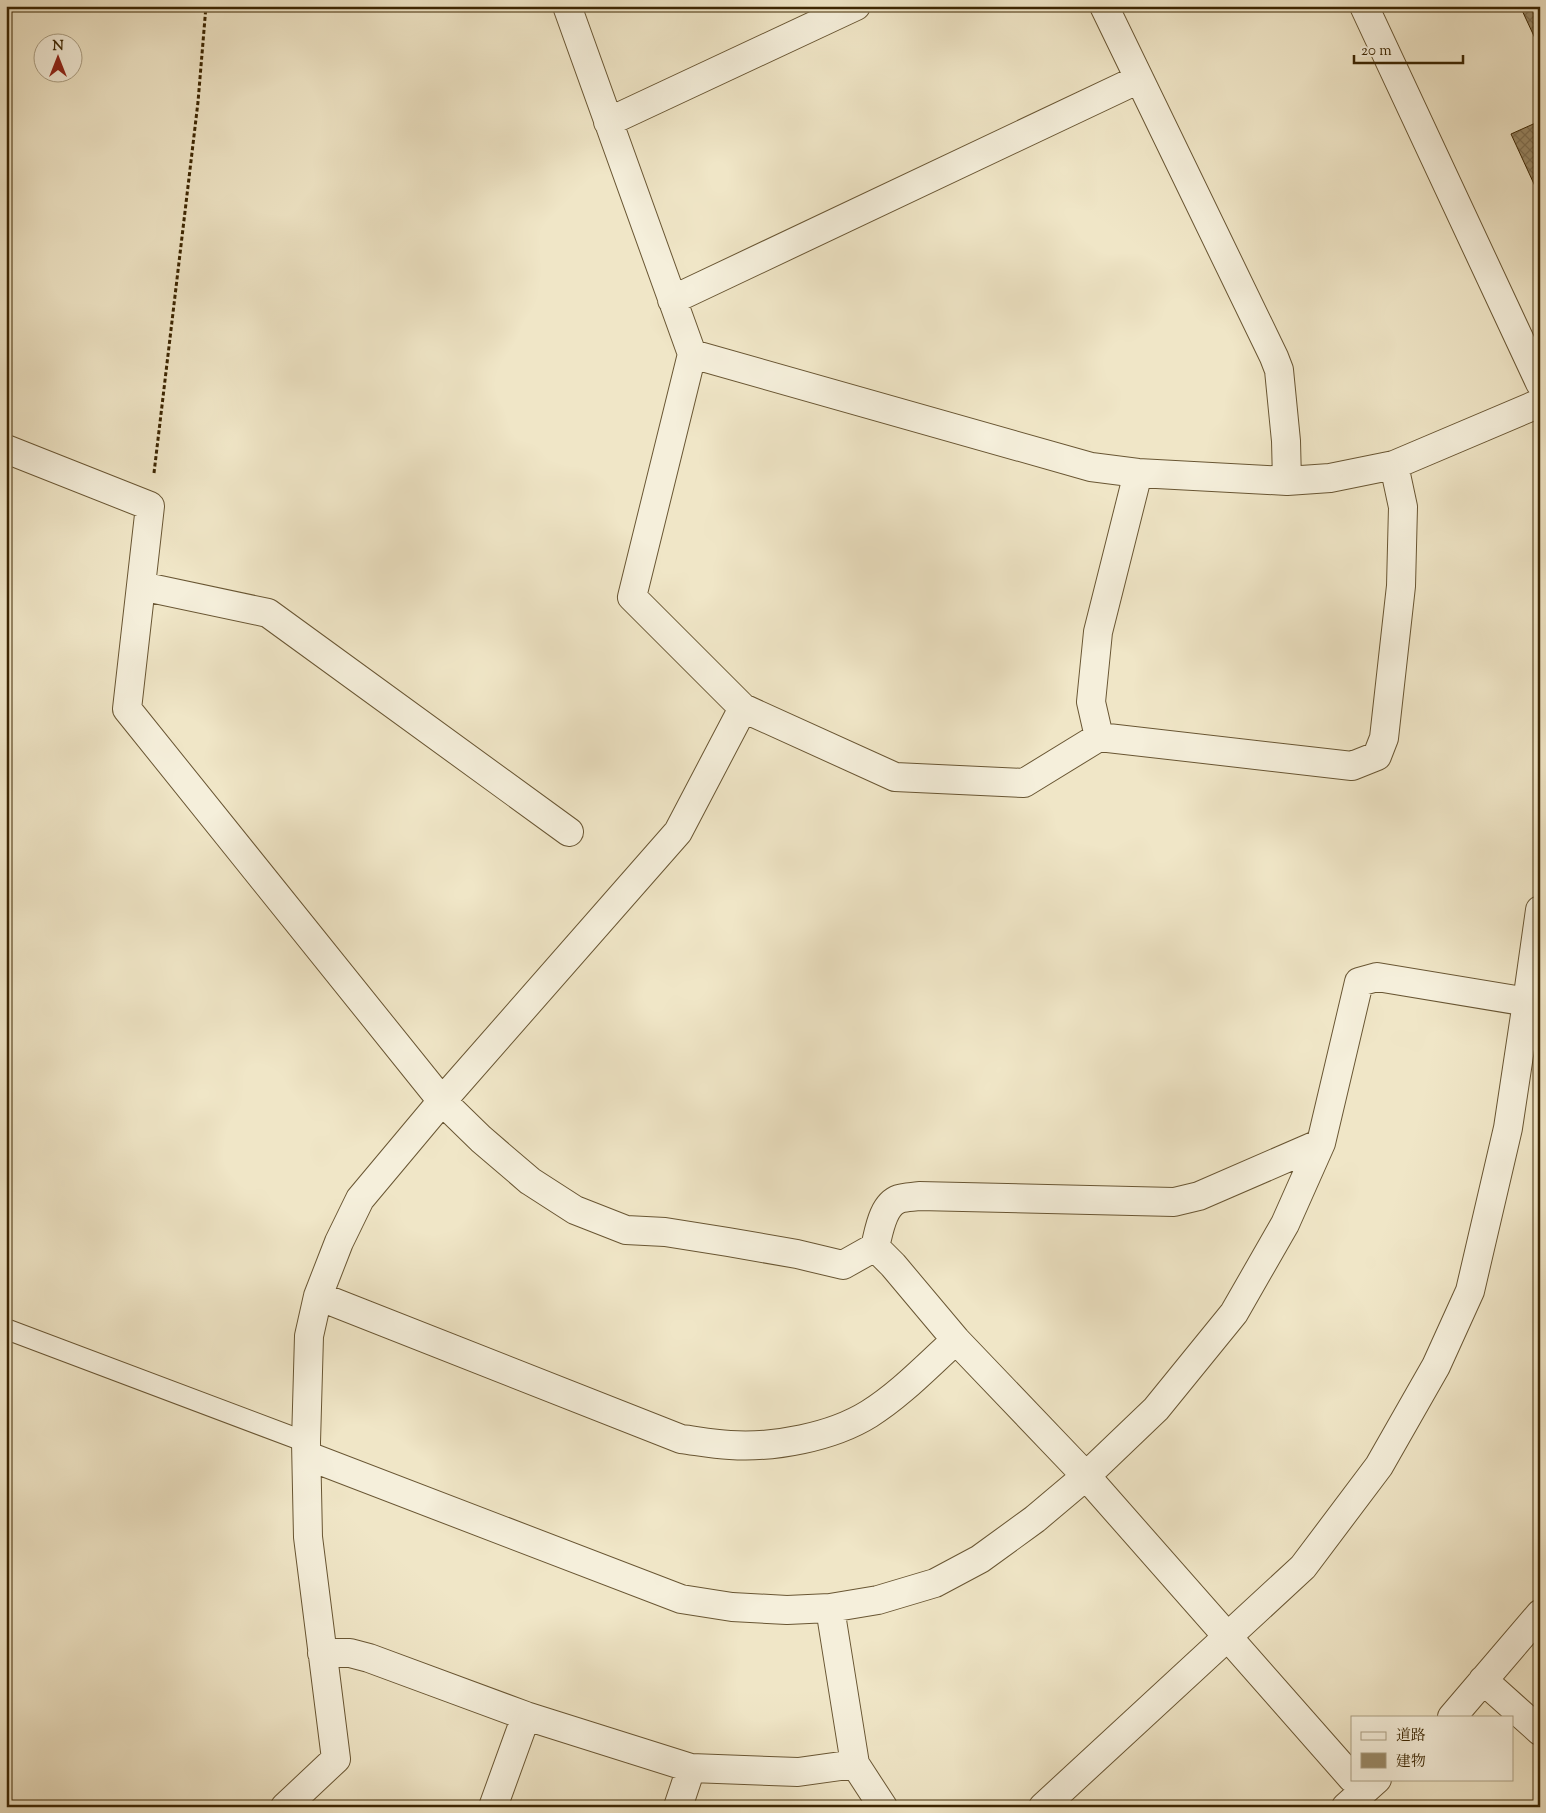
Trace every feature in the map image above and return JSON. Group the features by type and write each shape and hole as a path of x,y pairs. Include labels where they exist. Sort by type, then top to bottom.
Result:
{"street":[{"path":"567,6 692,354 632,597 743,708 895,777 1024,783 1099,737 1352,766 1377,756 1384,738 1401,586 1403,507 1394,465"},
{"path":"608,122 856,6"},
{"path":"1104,6 1279,370 1286,441 1287,481"},
{"path":"1364,6 1540,383"},
{"path":"672,300 1139,79"},
{"path":"692,354 1091,467 1138,473 1287,481 1330,478 1394,465 1540,403"},
{"path":"6,449 150,506 127,709 442,1101 481,1139 530,1181 575,1210 626,1230 664,1232 728,1242 797,1254 843,1265 875,1247 880,1224 889,1207 898,1200 919,1196 1174,1202 1199,1196 1321,1144"},
{"path":"1099,737 1091,702 1098,632 1138,473"},
{"path":"141,586 268,613 568,832"},
{"path":"285,1807 336,1759 308,1537 307,1449 309,1336 318,1296 338,1242 360,1199 442,1101 678,832 743,708"},
{"path":"1043,1807 1303,1567 1379,1466 1436,1366 1470,1291 1508,1128 1534,1003 1540,910"},
{"path":"307,1449 681,1599 732,1606 787,1610 830,1608 878,1600 936,1583 980,1559 1035,1519 1086,1476 1156,1409 1234,1313 1285,1224 1321,1144 1359,982 1377,977 1534,1003"},
{"path":"875,1247 893,1265 956,1340 1086,1476 1351,1778"},
{"path":"318,1296 681,1439 731,1445 769,1444 836,1430 869,1414 896,1394 956,1340"},
{"path":"830,1608 854,1764 883,1807"},
{"path":"1453,1716 1540,1614"},
{"path":"322,1654 350,1653 369,1658 526,1716 691,1768 798,1772 854,1764"},
{"path":"1483,1680 1540,1730"},
{"path":"493,1807 526,1716"},
{"path":"678,1807 691,1768"},
{"path":"1353,1780 1362,1790"}],"lane":[{"path":"6,1329 307,1449"}],"path":[{"path":"150,506 198,102 206,6"}],"building":[{"path":"1520,6 1540,6 1540,49"},
{"path":"1540,121 1540,197 1511,134"}]}
